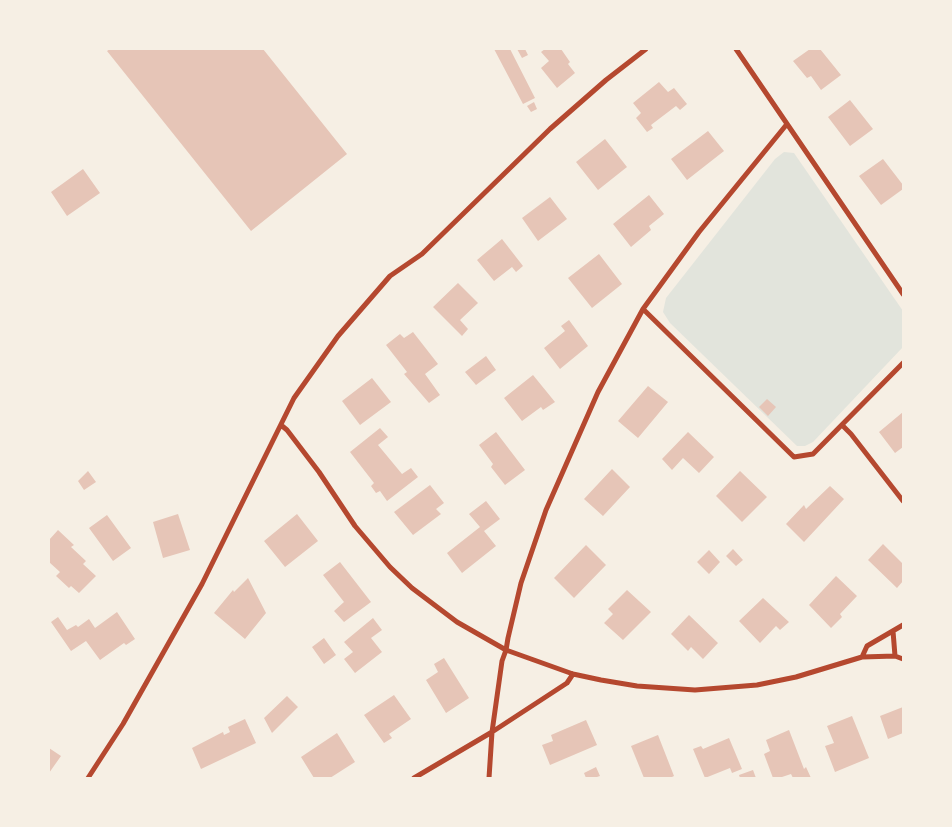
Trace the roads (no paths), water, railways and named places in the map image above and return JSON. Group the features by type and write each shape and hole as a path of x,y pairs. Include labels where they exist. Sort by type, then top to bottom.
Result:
{"street":[{"path":"88,778 123,724 202,584 294,398 338,336 390,276 422,254 550,130 606,80 646,49"},
{"path":"736,49 903,294"},
{"path":"489,778 492,732 502,661 521,584 546,510 598,392 643,309 699,232 787,124"},
{"path":"643,309 794,457 813,454 903,363"},
{"path":"281,425 287,430 319,472 354,526 390,567 412,588 457,622 506,650 572,674 600,680 637,686 695,690 757,685 796,676 862,656 895,656 903,659"},
{"path":"842,425 903,501"},
{"path":"862,656 867,646 903,624"},
{"path":"893,631 895,656"},
{"path":"414,778 492,732 568,683 572,674"}]}
